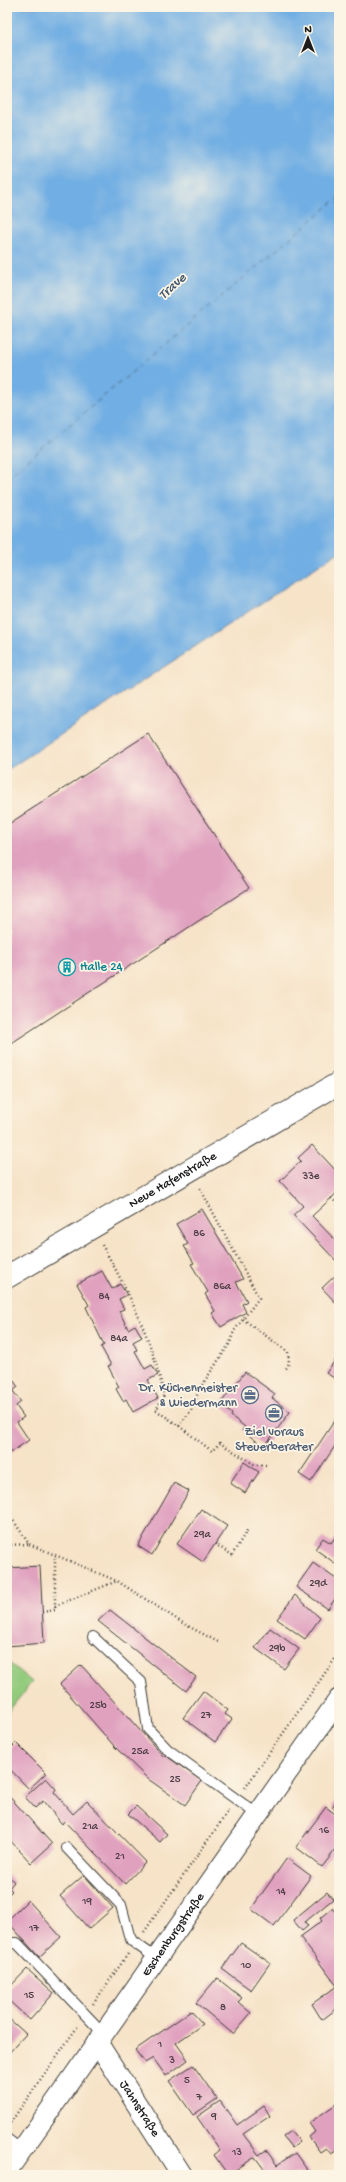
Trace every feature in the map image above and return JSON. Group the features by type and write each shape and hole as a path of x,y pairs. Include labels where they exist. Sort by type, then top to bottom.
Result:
{"main road":[{"name":"Neue Hafenstraße","path":"7,1277 339,1083"}],"street":[{"name":"Eschenburgstraße","path":"7,2170 14,2145 100,2038 339,1699"},
{"name":"Jahnstraße","path":"100,2038 182,2175"}],"lane":[{"path":"93,1637 141,1682 148,1729 167,1749 258,1815"},
{"path":"67,1848 121,1905 129,1935 136,1943 156,1958"},
{"path":"7,1943 17,1943 86,2015 100,2038"}],"path":[{"path":"179,1426 194,1405 198,1391 230,1343 234,1331 259,1298 200,1188"},
{"path":"331,1198 339,1205"},
{"path":"102,1245 126,1287 157,1367 164,1395 156,1410 212,1451 220,1443 255,1465 266,1465"},
{"path":"243,1319 288,1352 289,1363 286,1369"},
{"path":"7,1511 29,1544"},
{"path":"215,1544 232,1555 248,1529"},
{"path":"7,1545 29,1544 117,1581 186,1625 220,1643"},
{"path":"42,1612 55,1610 54,1555"},
{"path":"55,1606 117,1581"},
{"path":"7,2128 339,1653"}],"green space":[{"path":"7,1661 32,1682 7,1713"}],"water":[{"name":"Trave","path":"7,7 339,7 339,552 7,770"}],"building":[{"name":"Halle 24","path":"148,734 249,888 7,1046 7,825"},
{"path":"312,1145 339,1174 339,1191 312,1216 339,1244 339,1264 293,1215 303,1206 280,1181 301,1161 298,1158"},
{"path":"202,1209 243,1279 236,1282 247,1301 242,1304 246,1312 221,1327 212,1313 215,1311 205,1294 208,1292 191,1264 194,1263 184,1246 188,1244 176,1224"},
{"path":"102,1271 112,1289 120,1284 127,1295 119,1299 124,1309 119,1311 128,1329 135,1325 142,1337 133,1342 137,1350 135,1351 145,1369 152,1365 158,1375 148,1380 158,1398 133,1412 126,1399 123,1401 116,1389 119,1387 108,1366 111,1365 101,1347 104,1345 86,1307 89,1305 77,1284"},
{"path":"339,1272 339,1306 322,1288"},
{"path":"339,1355 339,1381 326,1373"},
{"path":"7,1371 18,1387 13,1391 21,1402 16,1406 24,1417 17,1422 29,1440 7,1455"},
{"path":"245,1372 275,1394 272,1398 290,1412 264,1447 242,1430 245,1427 231,1416 232,1414 220,1404"},
{"path":"339,1414 339,1440 311,1482 299,1474"},
{"path":"244,1462 259,1472 245,1493 230,1483"},
{"path":"174,1483 189,1491 152,1555 138,1546"},
{"path":"201,1509 227,1526 203,1562 177,1544"},
{"path":"337,1535 339,1537 339,1566 315,1549 323,1538 331,1543"},
{"path":"313,1563 339,1581 339,1593 328,1609 296,1587"},
{"path":"40,1566 44,1643 7,1646 7,1568"},
{"path":"295,1595 320,1618 305,1639 277,1619"},
{"path":"110,1610 196,1677 186,1691 98,1621"},
{"path":"270,1628 299,1649 284,1669 255,1648"},
{"path":"81,1665 164,1757 165,1755 202,1781 185,1805 148,1779 115,1747 60,1684"},
{"path":"203,1691 228,1710 225,1714 232,1719 215,1742 183,1718"},
{"path":"16,1743 46,1773 29,1789 7,1766 7,1752"},
{"path":"46,1778 56,1789 54,1792 73,1814 87,1801 146,1862 125,1884 64,1821 62,1824 43,1801 35,1808 25,1797"},
{"path":"7,1794 52,1844 31,1863 7,1837"},
{"path":"339,1797 339,1812 332,1807"},
{"path":"136,1806 167,1834 160,1842 128,1814"},
{"path":"326,1807 339,1817 339,1845 322,1867 296,1847"},
{"path":"287,1858 311,1876 274,1926 251,1909"},
{"path":"7,1874 14,1882 9,1888 12,1891 7,1896"},
{"path":"84,1875 113,1908 89,1929 60,1896"},
{"path":"327,1892 333,1899 305,1922 308,1926 302,1931 293,1920"},
{"path":"28,1900 61,1937 39,1957 7,1921"},
{"path":"332,1908 339,1917 339,2007 322,2020 312,2004 337,1986 300,1937 322,1921 320,1918"},
{"path":"241,1943 270,1963 251,1990 222,1969"},
{"path":"27,1969 54,1993 30,2020 7,1999 7,1990"},
{"path":"217,1978 242,1998 238,2002 251,2013 233,2034 196,2003"},
{"path":"191,2011 203,2024 176,2043 188,2060 166,2076 153,2058 145,2063 135,2050"},
{"path":"7,2017 26,2034 7,2055"},
{"path":"193,2065 217,2099 193,2115 169,2081"},
{"path":"220,2101 237,2125 264,2106 270,2116 243,2134 259,2155 266,2150 277,2165 295,2153 311,2175 257,2175 264,2169 255,2157 228,2175 214,2155 220,2150 197,2117"},
{"path":"339,2102 339,2149 331,2154 326,2148 320,2152 309,2137 315,2132 309,2123"},
{"path":"291,2131 300,2142 292,2148 283,2137"}],"ferry route":[{"path":"7,478 339,197"}],"place":[{"name":"Halle 24","path":"67,967"},
{"name":"Dr. Küchenmeister & Wiedermann","path":"250,1395"},
{"name":"Ziel voraus Steuerberater","path":"274,1413"}]}
